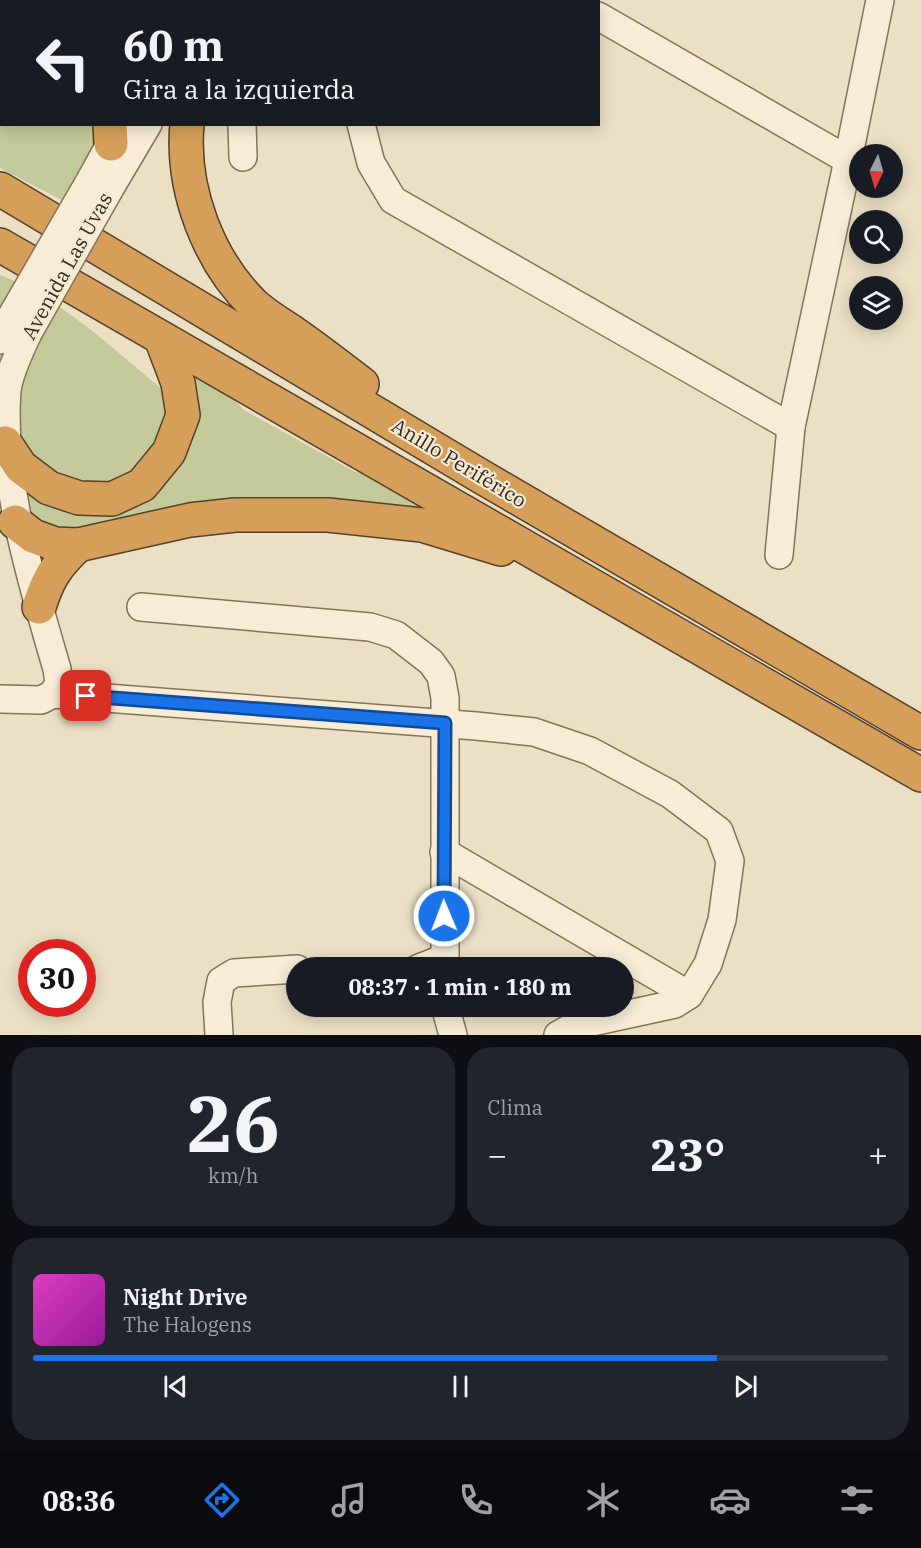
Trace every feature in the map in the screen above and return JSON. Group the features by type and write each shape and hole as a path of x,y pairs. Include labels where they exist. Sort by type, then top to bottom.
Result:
{"highway":[{"path":"187,126 189,172 198,212 211,245 234,284 256,307 316,349 482,477"},
{"path":"0,168 43,214"},
{"name":"Anillo Periférico","path":"0,189 482,477 921,733"},
{"name":"Anillo Periférico","path":"0,245 921,776"},
{"path":"5,443 21,466 49,488 80,498 112,499 142,485 169,452 183,415 178,383 161,338"},
{"path":"8,510 33,536 55,544 78,545 190,520 235,515 328,515 422,525 557,566"},
{"path":"39,607 46,584 58,564 78,545"}],"street":[{"path":"779,555 791,427 880,0"},
{"path":"600,17 848,160"},
{"path":"106,182 127,148 136,126"},
{"name":"Avenida Las Uvas","path":"53,694 59,683 57,669 8,510 5,443 12,332 106,182 147,126"},
{"path":"242,126 243,156"},
{"path":"362,126 371,163 393,200 791,427"},
{"name":"Avenida Las Uvas","path":"106,182 114,131"},
{"path":"141,607 370,627 396,635 430,662 441,676 445,698 445,957"},
{"path":"0,699 41,700 53,694 445,723 534,732 590,751 670,794 719,831 730,861 722,921 708,964 689,995 675,1004 574,1026 558,1035"},
{"path":"444,852 689,995"},
{"path":"219,1035 217,1002 221,981 234,973 286,970"},
{"path":"448,1017 453,1035"}],"green space":[{"path":"0,126 120,126 75,207 0,168"},
{"path":"0,275 43,296 64,310 161,388 178,383 197,359 244,410 355,472 401,476 438,498 422,525 328,515 55,544 0,486"}],"route":[{"path":"86,696 445,723 444,916"}]}
